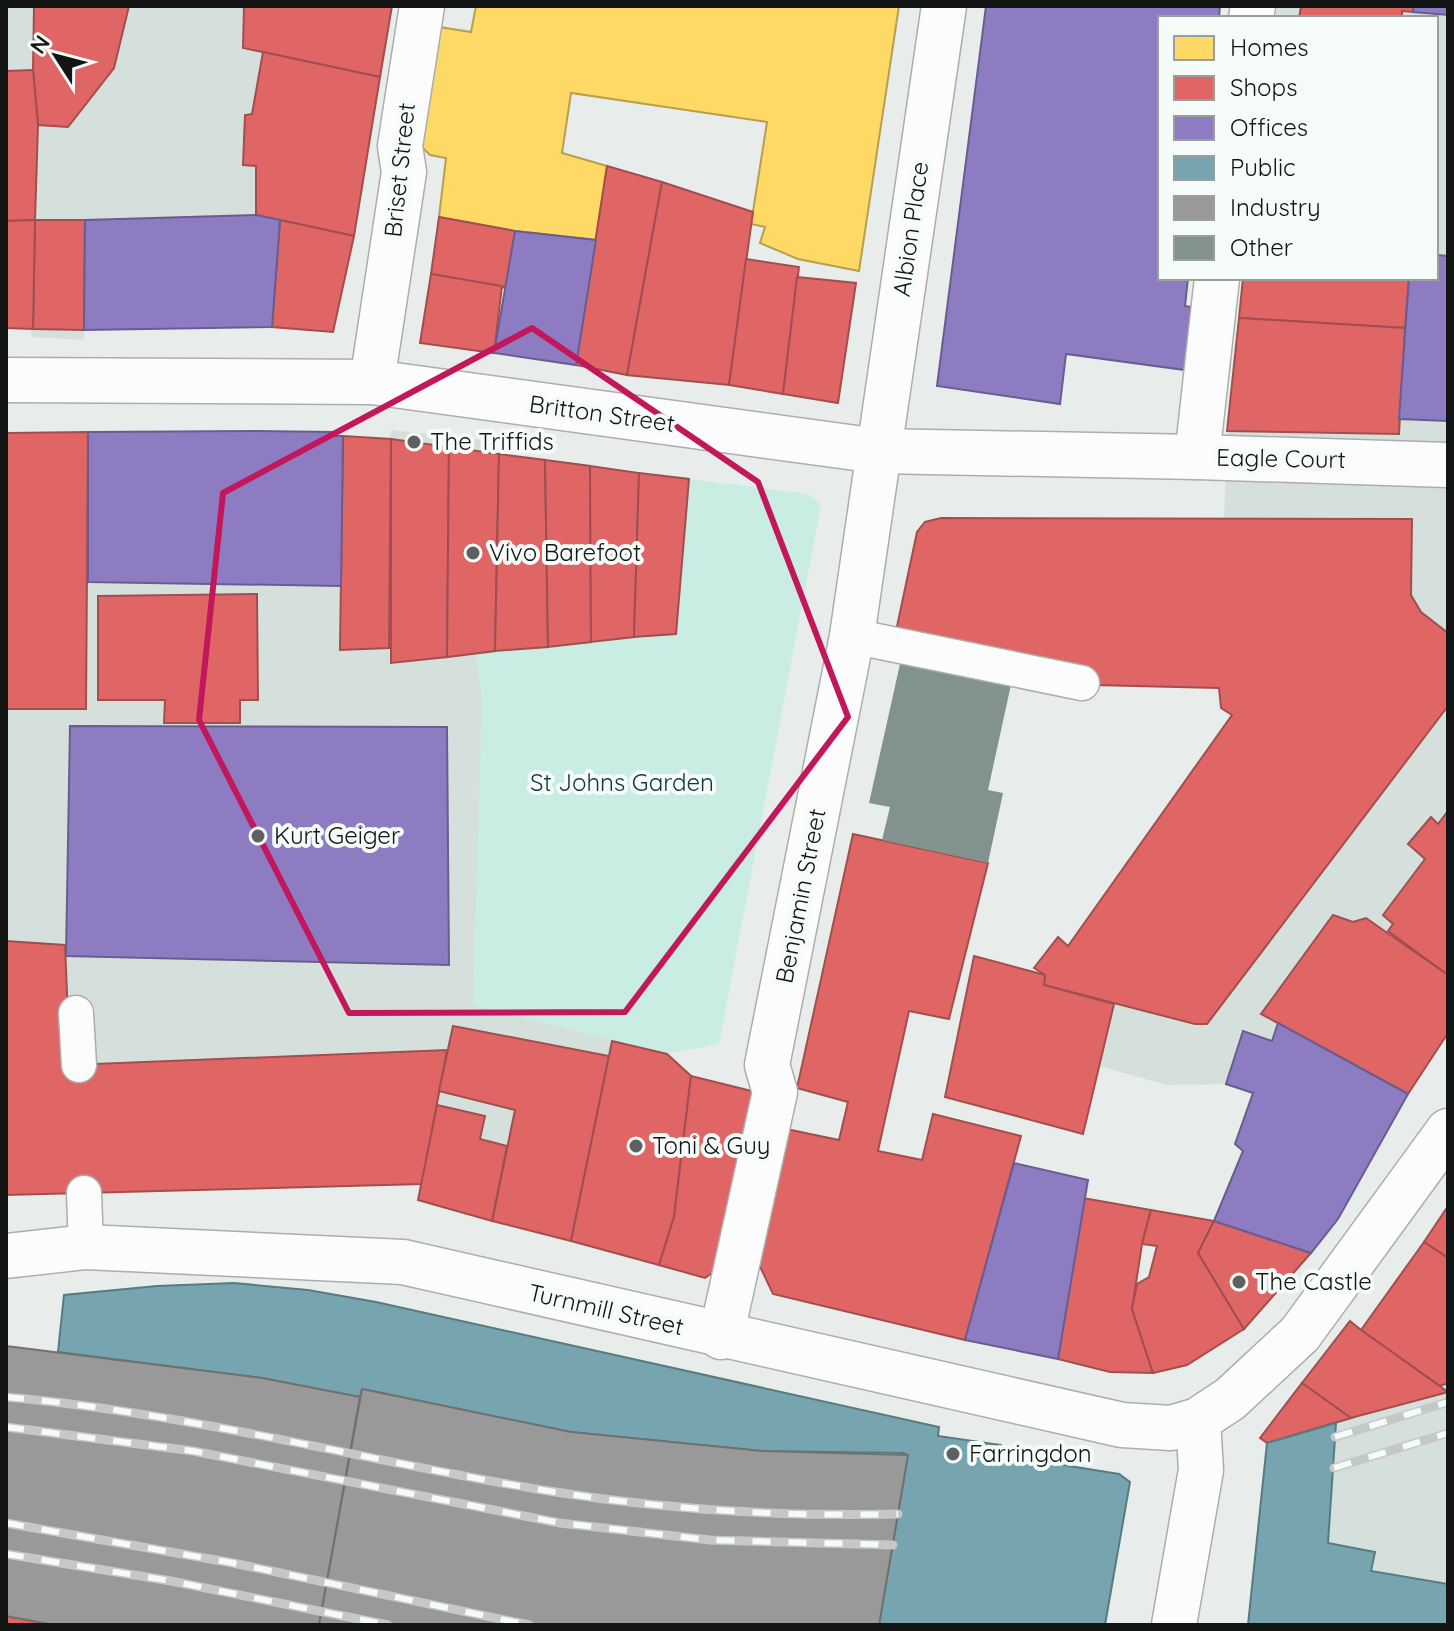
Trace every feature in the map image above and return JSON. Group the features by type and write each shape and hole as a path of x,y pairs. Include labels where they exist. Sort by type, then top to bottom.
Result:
{"street":[{"name":"Briset Street","path":"372,382 404,172 400,146 422,6"},
{"name":"Albion Place","path":"878,451 944,6"},
{"name":"Eagle Court","path":"1217,280 1197,457 1448,465"},
{"name":"Britton Street","path":"6,380 372,382 878,451 1197,457"},
{"name":"Benjamin Street","path":"721,1337 775,1092 767,1065 852,636 878,451"},
{"path":"1174,1625 1201,1470 1198,1420 1230,1399 1300,1334 1371,1241 1448,1131"},
{"name":"Turnmill Street","path":"6,1256 86,1247 403,1262 721,1337 1122,1425 1171,1428 1198,1420"}],"lane":[{"path":"852,636 1082,683"},
{"path":"76,1013 79,1065"},
{"path":"84,1193 86,1247"}],"highlighted area":[{"path":"532,328 758,482 848,717 625,1012 349,1013 199,720 223,493"}],"shaded area":[{"path":"6,6 392,6 333,332 272,327 129,329 84,330 84,340 32,337 6,221"},
{"path":"1277,6 1448,6 1448,633 1421,612 1411,595 1224,519 1227,431 1243,280 1438,280 1438,16 1276,16"},
{"path":"391,430 500,442 499,454 689,479 676,634 476,654 482,696 667,1054 691,1076 764,1094 725,1264 705,1278 418,1200 421,1184 6,1195 6,433 295,431 390,439"},
{"path":"1448,706 1448,811 1438,824 1430,817 1408,844 1425,859 1383,915 1393,924 1388,931 1366,918 1353,922 1333,915 1261,1014 1278,1023 1272,1041 1243,1031 1226,1084 1167,1085 1099,1066 1114,1004 1195,1024 1207,1024"},
{"path":"1448,1206 1448,1584 1371,1571 1374,1552 1328,1543 1336,1423 1267,1443 1260,1438 1350,1321 1361,1329"}],"green space":[{"name":"St Johns Garden","path":"689,479 808,494 821,505 719,1044 667,1054 473,1005 482,696 476,653 676,634"}],"building: Homes":[{"path":"476,6 899,6 859,271 798,259 760,243 765,227 751,224 767,122 571,93 562,153 607,166 596,240 515,231 439,217 446,158 430,155 419,144 439,27 471,32"}],"building: Shops":[{"path":"34,6 129,6 114,68 68,127 38,125 33,70"},
{"path":"244,6 392,6 380,77 243,48"},
{"path":"1301,6 1414,6 1413,12 1402,11 1402,16 1299,16"},
{"path":"263,52 380,77 354,236 256,215 256,166 243,165 245,115 252,114"},
{"path":"33,70 38,125 35,220 6,221 6,71"},
{"path":"607,166 662,182 627,375 576,365"},
{"path":"662,182 753,212 729,385 627,375"},
{"path":"439,217 515,231 507,288 431,274"},
{"path":"35,220 85,220 84,330 33,329"},
{"path":"35,220 33,329 6,328 6,221"},
{"path":"280,220 354,236 333,332 272,327"},
{"path":"746,259 799,267 783,394 729,385"},
{"path":"431,274 502,286 494,353 420,343"},
{"path":"797,277 856,283 838,403 783,394"},
{"path":"1243,280 1409,280 1405,328 1239,318"},
{"path":"1239,318 1405,328 1399,434 1227,431"},
{"path":"88,432 86,709 6,709 7,433"},
{"path":"343,436 391,439 389,648 340,650"},
{"path":"391,439 449,447 447,657 391,663"},
{"name":"Vivo Barefoot","path":"449,447 499,454 495,651 447,657"},
{"path":"499,454 545,460 548,647 495,651"},
{"path":"545,460 590,466 591,642 548,647"},
{"path":"590,466 639,473 634,637 591,642"},
{"path":"639,473 689,479 676,634 634,637"},
{"path":"941,518 1412,519 1411,595 1421,612 1448,633 1448,706 1207,1024 1195,1024 1044,985 1045,975 1034,968 1058,937 1068,946 1232,715 1221,708 1219,688 1094,685 1097,675 895,636 917,532 925,522"},
{"path":"257,594 258,700 240,700 240,723 164,723 165,700 98,700 98,596"},
{"path":"1448,811 1448,975 1388,931 1393,924 1383,915 1425,859 1408,844 1431,817 1438,824"},
{"path":"853,834 988,863 949,1019 909,1011 878,1151 922,1160 933,1114 1021,1136 965,1340 773,1294 755,1256 786,1129 839,1140 848,1102 797,1088"},
{"path":"1333,915 1353,922 1366,918 1448,975 1448,1033 1408,1094 1261,1014"},
{"path":"6,941 65,945 70,1065 447,1050 422,1184 6,1195"},
{"path":"974,956 1045,975 1044,985 1114,1004 1083,1134 945,1097"},
{"path":"453,1026 609,1056 571,1241 492,1221 515,1110 439,1091"},
{"name":"Toni & Guy","path":"612,1041 667,1054 691,1076 674,1217 659,1265 571,1241"},
{"path":"691,1076 764,1094 725,1264 705,1278 659,1265 674,1217"},
{"path":"437,1105 485,1116 480,1139 507,1146 492,1221 418,1200"},
{"path":"1083,1198 1151,1210 1142,1244 1132,1309 1153,1373 1110,1372 1058,1359"},
{"path":"1448,1206 1448,1258 1424,1242"},
{"path":"1151,1210 1214,1221 1198,1253 1244,1329 1187,1365 1153,1373 1132,1309 1137,1284 1149,1277 1157,1246 1142,1244"},
{"path":"1214,1221 1311,1253 1244,1329 1198,1253"},
{"path":"1424,1242 1448,1258 1448,1383 1440,1386 1361,1330"},
{"path":"1350,1321 1448,1392 1351,1418 1302,1383"},
{"path":"1302,1383 1351,1418 1267,1443 1260,1438"},
{"path":"6,1616 28,1620 54,1625 6,1625"}],"building: Offices":[{"path":"986,6 1220,6 1219,16 1158,16 1158,280 1188,280 1185,306 1191,307 1185,370 1066,354 1060,404 937,386"},
{"path":"1414,6 1448,6 1448,15 1413,12"},
{"path":"256,215 280,220 272,327 84,330 85,220"},
{"path":"515,231 596,240 576,365 494,353"},
{"path":"1438,255 1448,256 1448,421 1399,419 1409,280 1438,280"},
{"path":"88,432 335,432 336,436 343,436 341,586 88,582"},
{"name":"Kurt Geiger","path":"70,726 447,727 449,965 66,956"},
{"path":"1278,1023 1408,1094 1338,1219 1311,1253 1214,1221 1243,1151 1235,1144 1253,1093 1226,1084 1243,1031 1272,1041"},
{"path":"1014,1163 1088,1180 1058,1359 965,1340"}],"building: Public":[{"name":"Farringdon","path":"234,1283 308,1290 376,1302 939,1427 938,1436 1001,1445 1000,1455 1119,1474 1130,1482 1105,1625 879,1625 908,1455 903,1453 762,1451 571,1432 362,1389 360,1397 262,1378 58,1352 64,1295 157,1286"},
{"path":"1336,1423 1328,1543 1375,1552 1371,1571 1448,1584 1448,1625 1248,1625 1267,1443"}],"building: Industry":[{"path":"6,1346 262,1378 360,1397 319,1625 54,1625 6,1616"},
{"path":"362,1389 571,1432 762,1451 908,1455 879,1625 319,1625"}],"building: Other":[{"path":"902,655 1012,680 988,790 1003,793 988,863 882,840 890,807 869,803"}],"railway":[{"path":"6,1397 141,1414 586,1497 719,1510 898,1514"},
{"path":"1335,1437 1448,1402"},
{"path":"6,1427 193,1451 560,1523 710,1540 893,1545"},
{"path":"1334,1468 1448,1433"},
{"path":"6,1523 233,1563 529,1625"},
{"path":"6,1554 171,1581 388,1625"}],"place":[{"name":"The Triffids","path":"414,442"},
{"name":"Vivo Barefoot","path":"473,553"},
{"name":"Kurt Geiger","path":"258,836"},
{"name":"Toni & Guy","path":"636,1146"},
{"name":"The Castle","path":"1239,1282"},
{"name":"Farringdon","path":"953,1454"}]}
